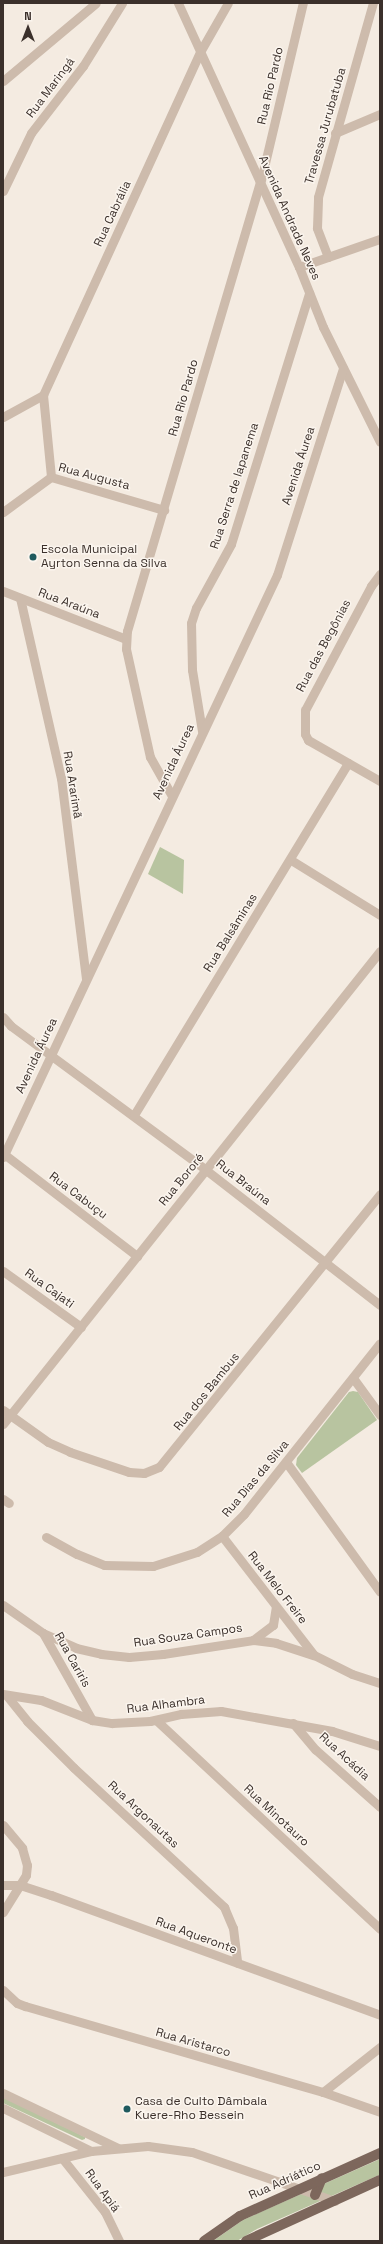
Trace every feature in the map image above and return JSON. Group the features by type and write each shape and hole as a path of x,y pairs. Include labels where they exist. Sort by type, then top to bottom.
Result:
{"main road":[{"name":"Rua Adriático","path":"204,2241 240,2216 380,2153"},
{"path":"315,2195 322,2178"},
{"path":"246,2241 380,2180"}],"street":[{"path":"3,81 7,72 96,3"},
{"name":"Rua Maringá","path":"3,191 31,134 83,66 122,3"},
{"name":"Avenida Andrade Neves","path":"178,3 300,267 309,293 343,368 380,440"},
{"name":"Rua Cabrália","path":"43,395 200,52 228,3"},
{"name":"Rua Rio Pardo","path":"172,796 150,757 126,640 260,180 303,3"},
{"name":"Travessa Jurubatuba","path":"328,257 317,228 316,213 334,134 373,3"},
{"path":"334,134 380,114"},
{"path":"300,267 380,239"},
{"name":"Rua Serra de Iapanema","path":"202,732 192,670 191,622 196,608 231,544 309,293"},
{"name":"Avenida Áurea","path":"4,1156 86,978 277,575 343,368"},
{"path":"3,417 43,395 51,477"},
{"name":"Rua Augusta","path":"3,512 51,477 164,510"},
{"name":"Rua das Begônias","path":"348,763 308,740 305,734 306,706 371,586 380,574"},
{"name":"Rua Araúna","path":"3,591 126,640"},
{"name":"Rua Ararimã","path":"20,598 61,778 86,978"},
{"path":"348,763 380,782"},
{"name":"Rua Balsâminas","path":"134,1115 348,763"},
{"path":"290,860 380,915"},
{"name":"Rua Bororé","path":"3,1424 7,1413 81,1327 380,951"},
{"name":"Rua Braúna","path":"3,1017 7,1024 51,1053 134,1115 380,1305"},
{"name":"Rua Cabuçu","path":"4,1156 137,1256"},
{"name":"Rua dos Bambus","path":"7,1413 60,1448 129,1472 150,1472 166,1462 380,1194"},
{"name":"Rua Cajati","path":"3,1271 81,1327"},
{"name":"Rua Dias da Silva","path":"46,1537 90,1560 104,1565 128,1567 153,1566 177,1560 197,1552 222,1536 244,1514 380,1344"},
{"path":"353,1378 380,1415"},
{"path":"286,1462 380,1592"},
{"name":"Rua Melo Freire","path":"222,1536 314,1655"},
{"name":"Rua Cariris","path":"3,1605 43,1633 92,1720"},
{"path":"253,1640 273,1625 276,1607"},
{"name":"Rua Souza Campos","path":"43,1633 76,1648 101,1654 129,1657 163,1654 253,1640 276,1643 314,1655 352,1674 380,1683"},
{"name":"Rua Alhambra","path":"5,1695 41,1700 92,1720 112,1723 156,1720 181,1714 221,1711 332,1731 380,1746"},
{"name":"Rua Argonautas","path":"5,1695 27,1722 74,1768 224,1907 233,1928 237,1963"},
{"name":"Rua Minotauro","path":"156,1720 380,1929"},
{"name":"Rua Acádia","path":"293,1723 316,1750 380,1808"},
{"path":"3,1825 22,1848 26,1857 26,1875 3,1912"},
{"name":"Rua Aqueronte","path":"3,1885 20,1885 380,2015"},
{"name":"Rua Aristarco","path":"3,1990 17,2003 25,2006 323,2092 380,2112"},
{"path":"323,2092 380,2047"},
{"path":"3,2094 118,2148"},
{"path":"3,2108 91,2151"},
{"path":"3,2172 91,2151 148,2146 192,2152 287,2184 302,2187 315,2195 334,2201"},
{"name":"Rua Apiá","path":"62,2158 105,2212 119,2241"}],"green space":[{"path":"160,847 184,860 183,894 148,874"},
{"path":"349,1392 358,1392 377,1420 302,1473 296,1465 297,1458"},
{"path":"3,2097 85,2137 85,2139 82,2140 3,2103"},
{"path":"380,2159 379,2175 257,2229 237,2241 213,2241 243,2220"}],"place":[{"name":"Escola Municipal Ayrton Senna da Silva","path":"33,557"},
{"name":"Casa de Culto Dâmbala Kuere-Rho Bessein","path":"127,2109"}]}
